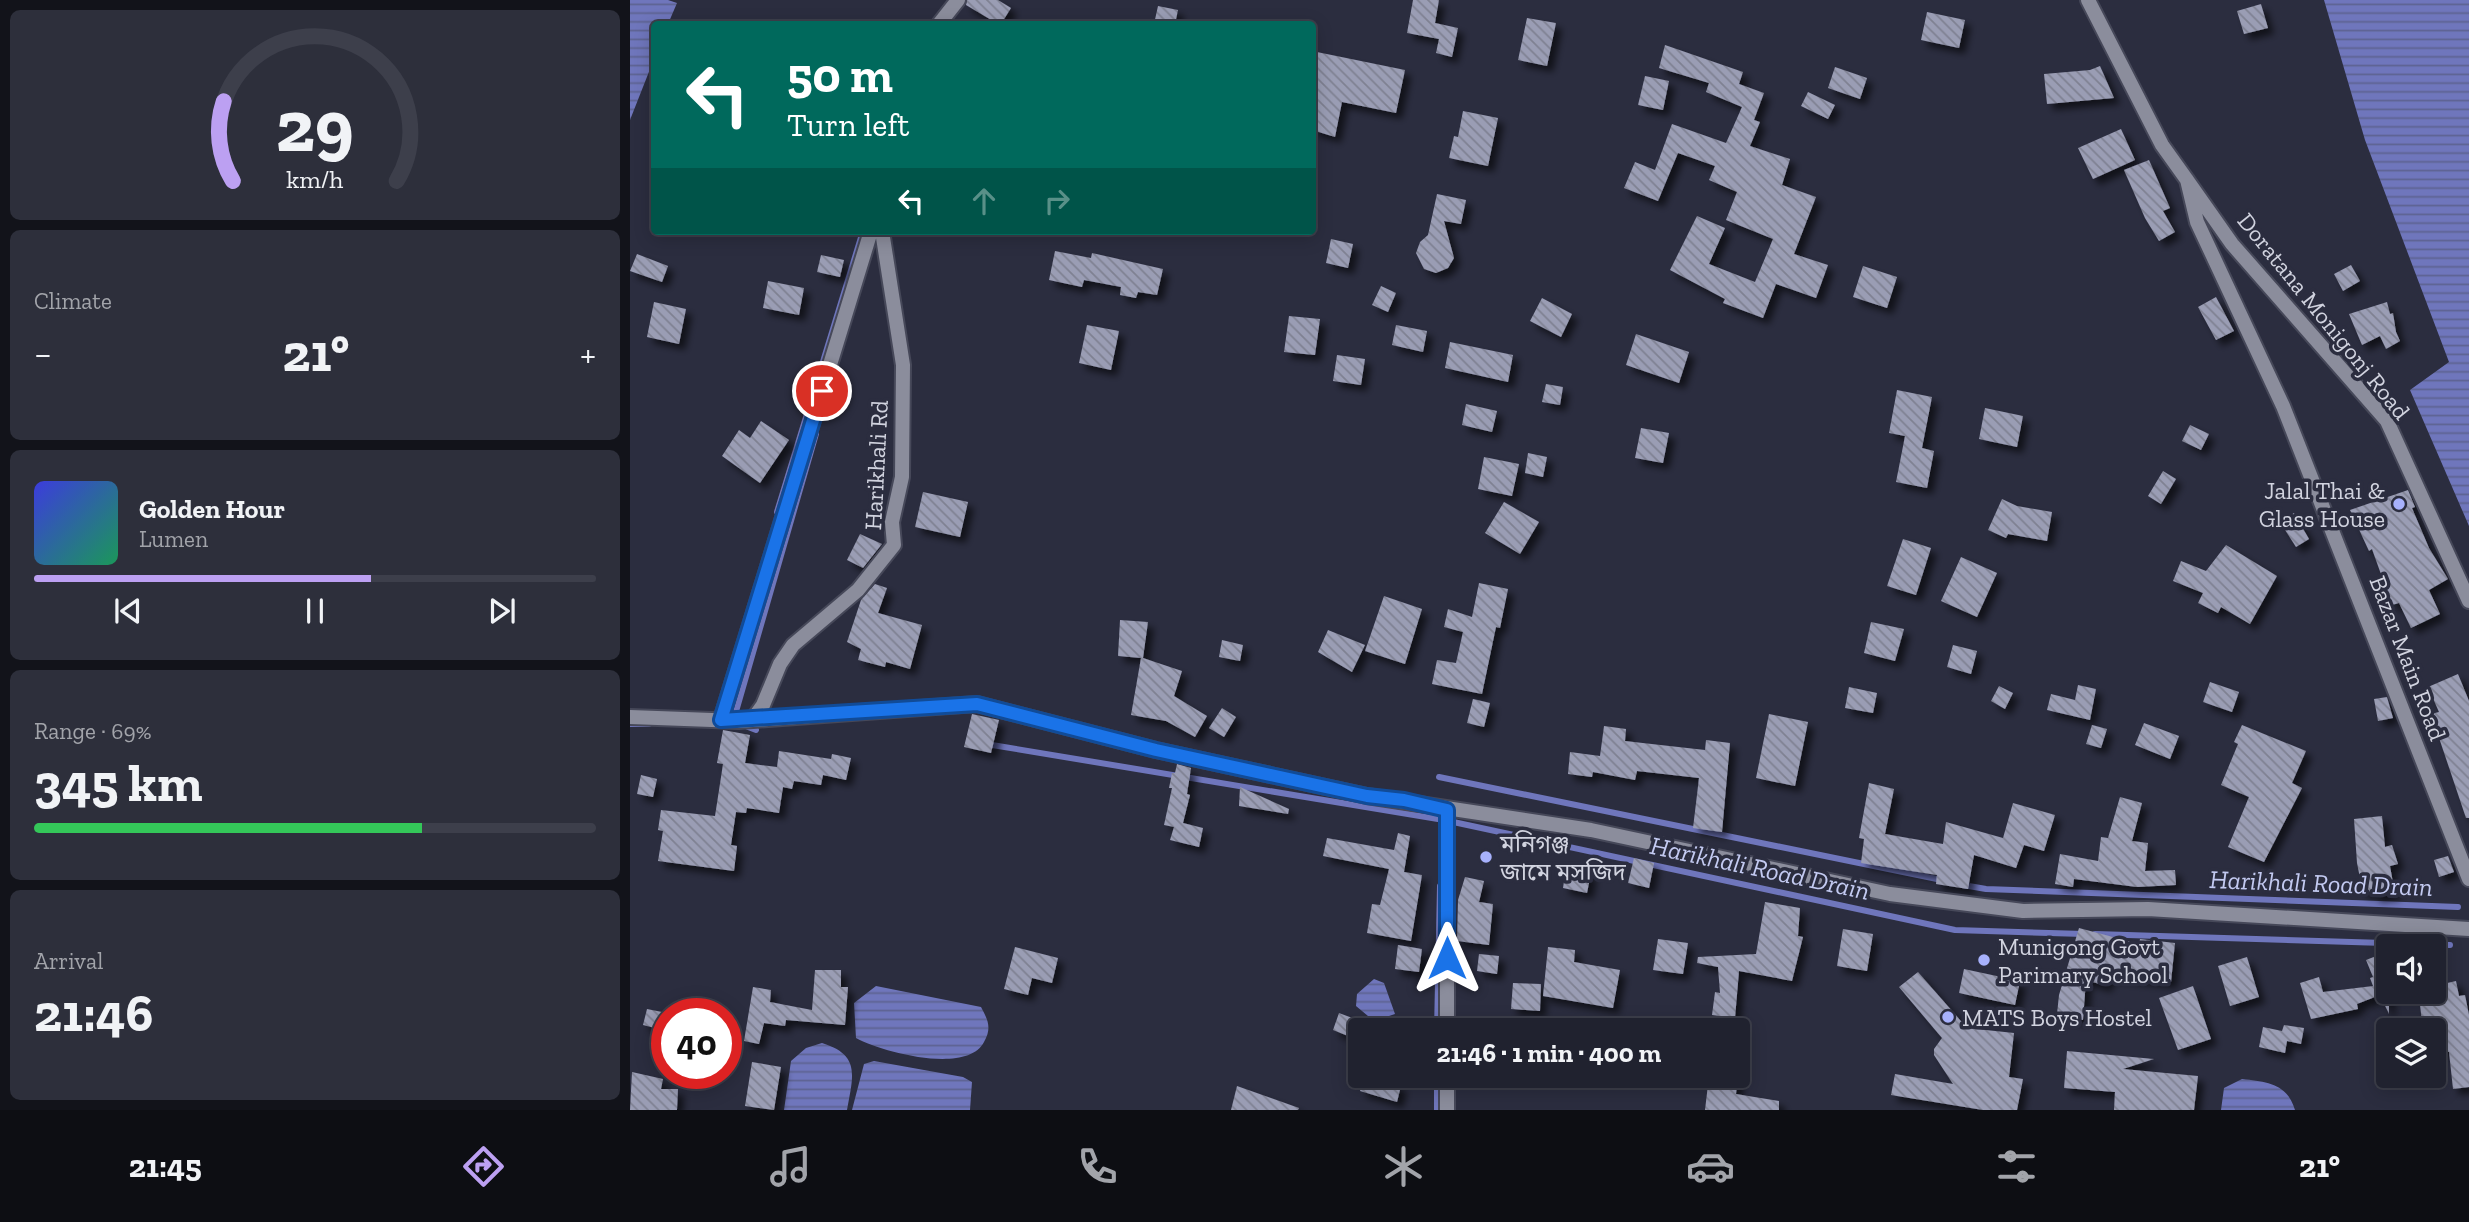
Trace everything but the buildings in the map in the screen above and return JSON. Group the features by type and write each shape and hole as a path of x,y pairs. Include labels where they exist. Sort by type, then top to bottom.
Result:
{"street":[{"path":"941,21 958,0"},
{"name":"Doratana Monigonj Road","path":"2088,0 2162,145 2232,244 2387,421 2469,601"},
{"name":"Bazar Main Road","path":"2187,180 2197,222 2283,406 2469,879"},
{"path":"721,720 870,235"},
{"name":"Harikhali Rd","path":"739,720 753,719 763,705 780,664 793,645 858,590 894,545 892,522 901,477 903,365 883,235"},
{"path":"630,717 739,720 977,704 1170,753 1367,796 1591,830 1891,894 2023,911 2148,909 2469,929"},
{"path":"1447,810 1447,1018"},
{"path":"1447,1088 1447,1110"}],"water":[{"path":"630,0 668,0 677,3 669,21 651,21 651,67 630,120"},
{"path":"2324,0 2469,0 2469,526 2410,390 2449,362 2365,140"},
{"path":"1374,979 1384,983 1395,1014 1370,1018 1356,1006 1357,994"},
{"path":"876,986 981,1007 988,1024 984,1042 975,1052 943,1059 903,1054 856,1038 854,1003"},
{"path":"822,1043 835,1048 849,1061 852,1077 847,1110 784,1110 791,1061 806,1048"},
{"path":"874,1061 963,1077 972,1082 970,1110 852,1110 864,1064"},
{"path":"2242,1079 2268,1083 2281,1089 2287,1094 2295,1110 2221,1110 2224,1088"}],"waterway":[{"name":"Harikhali Road Drain","path":"777,512 862,235"},
{"path":"735,715 816,434"},
{"path":"630,724 649,724"},
{"path":"743,725 756,730"},
{"name":"Harikhali Road Drain","path":"986,744 1444,820 1955,930 2084,934"},
{"name":"Harikhali Road Drain","path":"1439,777 1942,880"},
{"name":"Harikhali Road Drain","path":"1963,885 1986,889 2458,907"},
{"path":"1437,1018 1440,886"},
{"name":"Harikhali Road Drain","path":"2095,934 2450,945"},
{"path":"1437,1088 1437,1110"}],"place":[{"name":"Jalal Thai & Glass House","path":"2399,504"},
{"name":"মনিগঞ্জ জামে মসজিদ","path":"1486,857"},
{"name":"Munigong Govt Parimary School","path":"1984,960"},
{"name":"MATS Boys Hostel","path":"1948,1017"}],"route":[{"path":"822,391 721,720 977,704 1156,750 1367,796 1404,800 1447,810 1447,958"}]}
